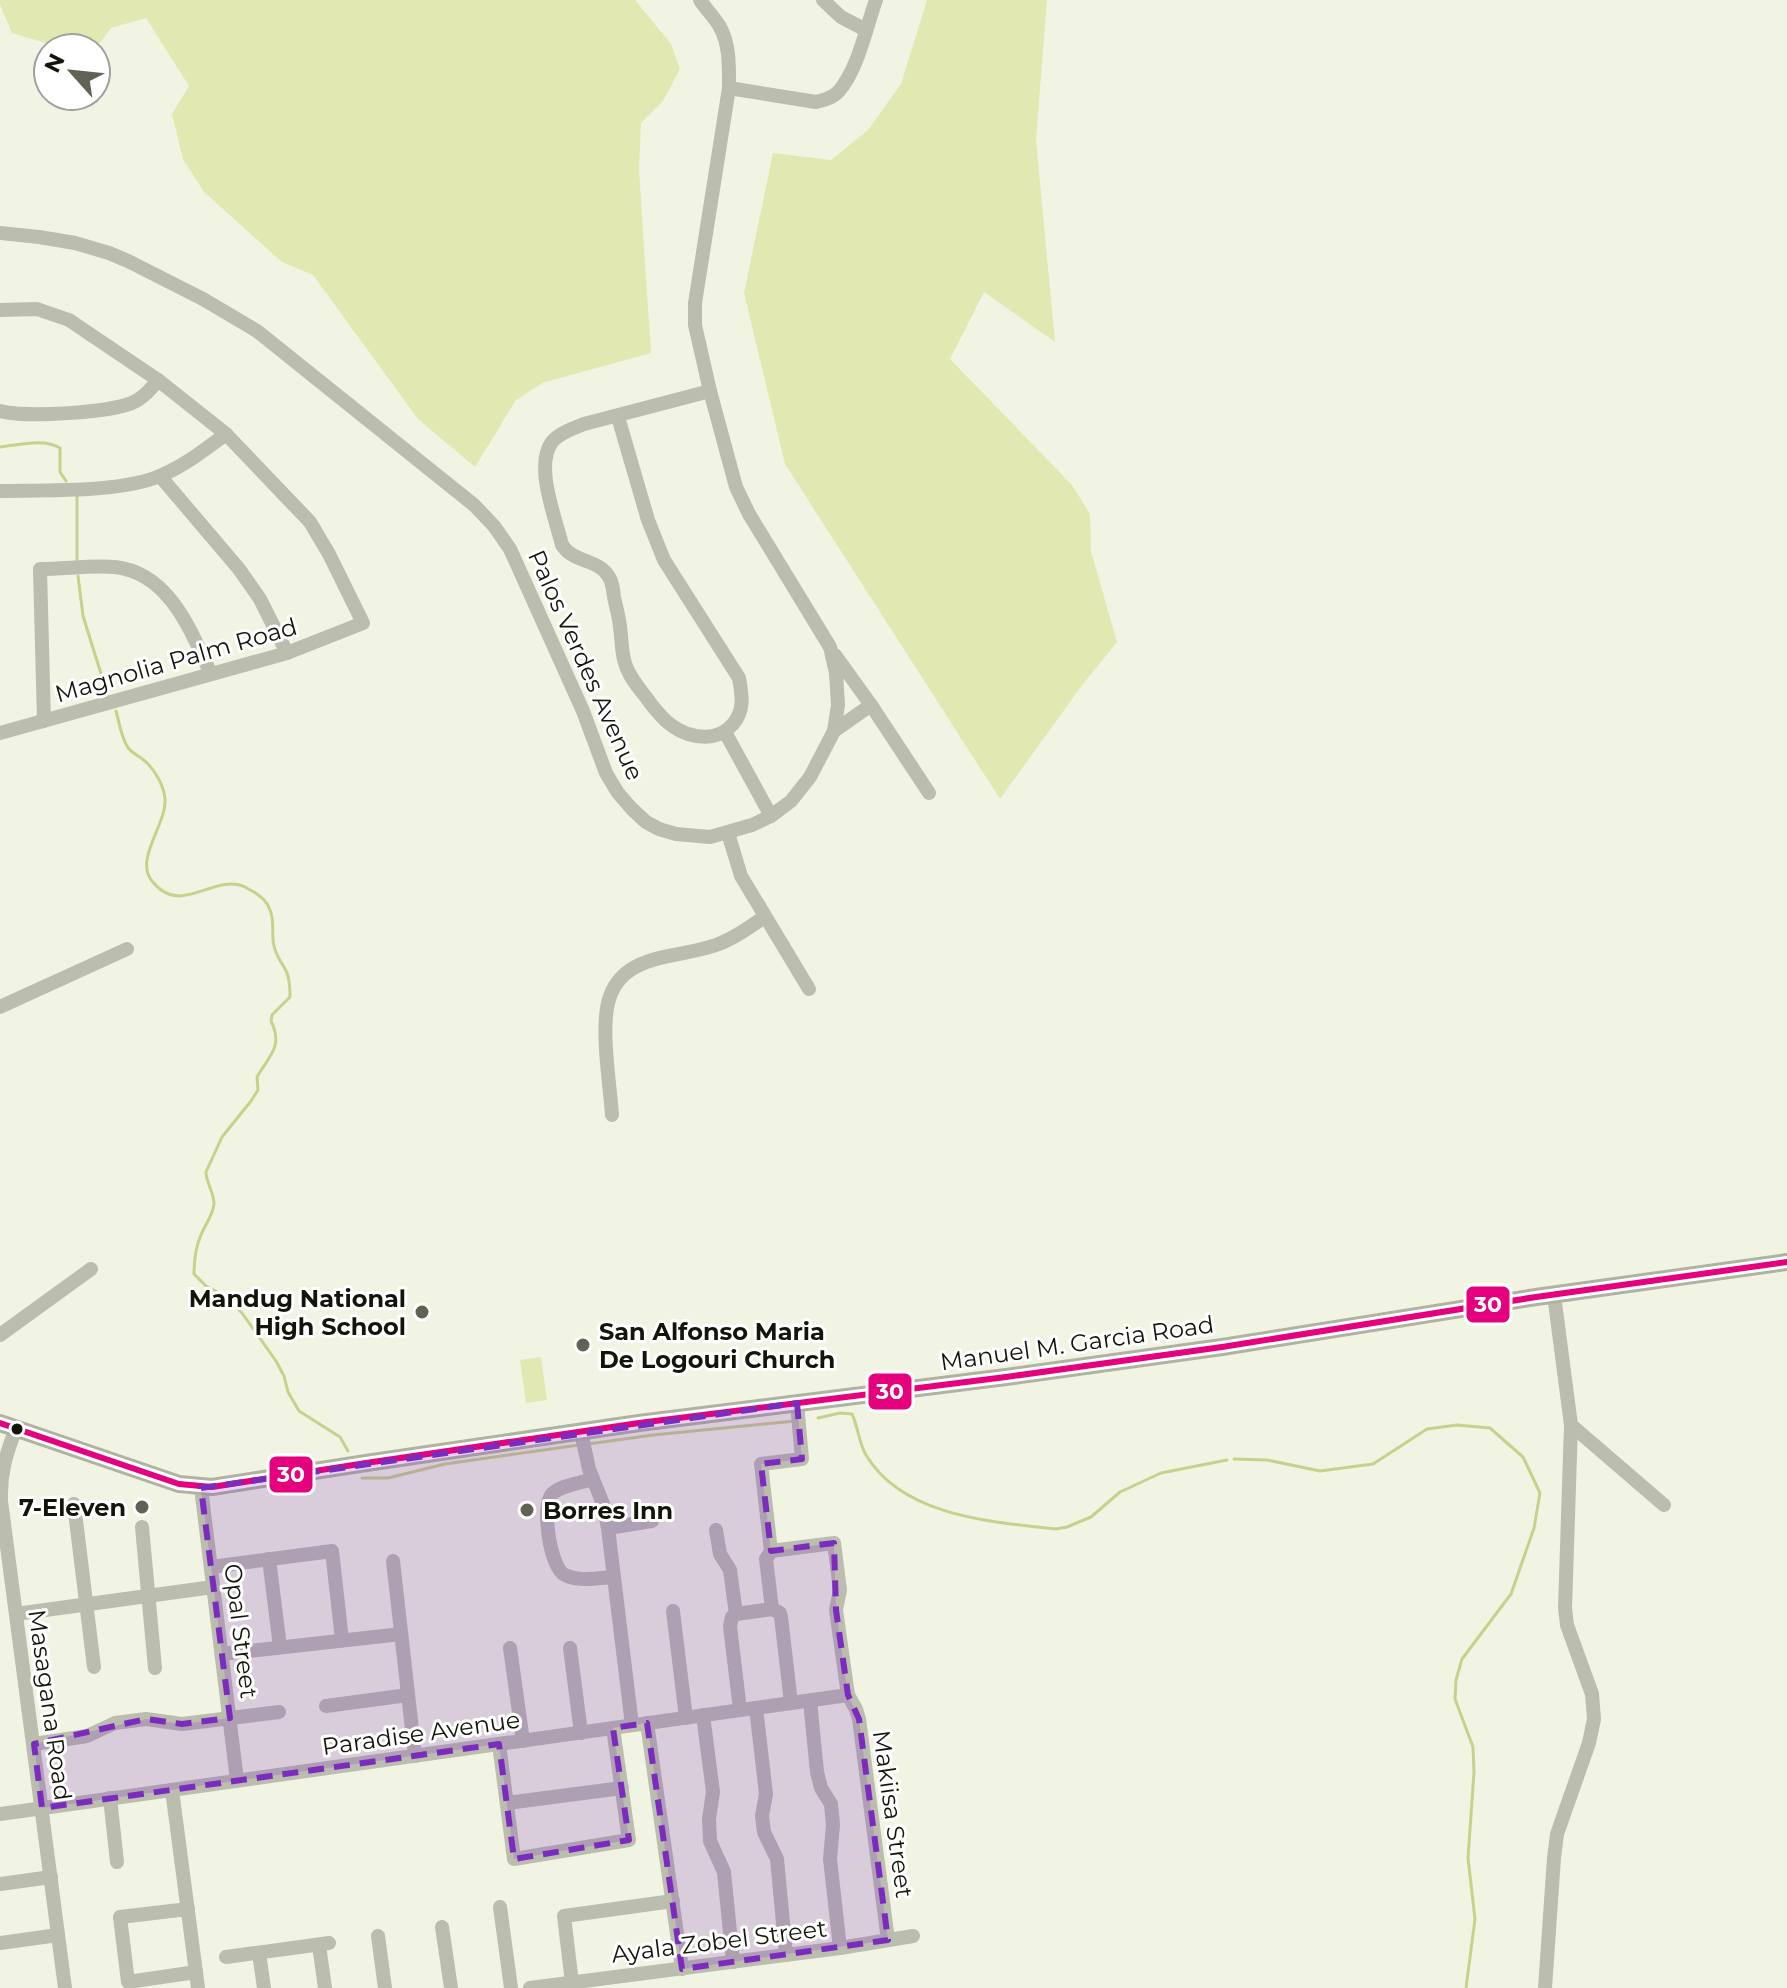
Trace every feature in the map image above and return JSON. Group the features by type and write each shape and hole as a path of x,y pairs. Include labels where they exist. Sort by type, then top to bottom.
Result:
{"main road":[{"name":"Manuel M. Garcia Road","path":"8,1426 179,1484 201,1488 236,1485 581,1432 1222,1347 1787,1262"}],"street":[{"name":"Palos Verdes Avenue","path":"0,233 75,243 109,253 203,299 257,331 474,505 510,549 583,711 606,773 618,793 646,822 659,829 694,837 728,833 771,816 791,801 810,777 834,731 838,705 830,647 749,514 736,487 695,325 695,303 729,88 729,58 721,28 700,0"},
{"path":"823,0 841,17 866,30"},
{"path":"729,88 816,102 828,99 838,93 852,70 876,0"},
{"path":"0,310 37,309 69,320 158,380 226,434 160,476 126,485 0,491"},
{"path":"0,411 24,415 109,410 144,396 158,380"},
{"path":"618,417 648,520 664,560 739,678 743,698 735,722 725,732 707,738 677,730 663,720 626,667 613,587 602,567 568,553 562,545 545,478 544,462 552,441 567,431 710,391"},
{"name":"Magnolia Palm Road","path":"0,733 287,653 363,623 310,522 226,434"},
{"path":"160,476 239,569 260,599 287,653"},
{"path":"44,721 40,569 114,567 146,578 176,605 211,674"},
{"path":"830,647 929,793"},
{"path":"834,731 871,705"},
{"path":"725,732 771,816"},
{"path":"728,833 741,876 809,989"},
{"path":"612,1115 606,1029 613,989 638,964 715,945 735,937 764,917"},
{"path":"0,1007 127,949"},
{"path":"0,1335 91,1269"},
{"path":"1545,1988 1557,1834 1589,1743 1594,1719 1592,1694 1567,1625 1565,1608 1571,1425 1554,1295"},
{"path":"772,1609 766,1559 771,1551 761,1464 802,1459 797,1403"},
{"path":"1571,1425 1664,1505"},
{"name":"Masagana Road","path":"8,1426 8,1450 1,1474 1,1514 65,1988"},
{"path":"581,1432 608,1528 682,1969"},
{"path":"593,1479 553,1493 547,1508 548,1534 560,1573 584,1579 614,1577"},
{"name":"Opal Street","path":"201,1488 237,1780"},
{"path":"74,1504 94,1667"},
{"path":"608,1528 652,1521"},
{"path":"142,1527 155,1668"},
{"path":"716,1530 720,1554 730,1570 736,1614"},
{"name":"Makiisa Street","path":"771,1551 834,1543 840,1590 836,1610 848,1695 859,1719 888,1940"},
{"path":"211,1567 332,1551 342,1640"},
{"path":"269,1559 280,1647"},
{"path":"393,1561 415,1756"},
{"path":"16,1614 213,1587"},
{"path":"740,1710 730,1626 732,1617 772,1609 781,1617 791,1703"},
{"path":"673,1611 686,1718"},
{"path":"222,1654 401,1634"},
{"path":"510,1648 523,1741"},
{"path":"570,1648 581,1733"},
{"path":"326,1706 408,1695"},
{"name":"Paradise Avenue","path":"0,1814 848,1695"},
{"path":"810,1701 817,1772 821,1788 831,1804 833,1833 830,1859 840,1948"},
{"path":"756,1708 766,1794 762,1816 764,1832 777,1859 786,1955"},
{"path":"34,1744 87,1736 115,1723 146,1719 182,1724 279,1712"},
{"path":"703,1715 713,1792 710,1841 724,1872 733,1962"},
{"path":"499,1744 514,1859 629,1840 613,1728"},
{"path":"507,1803 622,1788"},
{"path":"172,1790 198,1988"},
{"path":"110,1798 117,1862"},
{"path":"0,1884 51,1877"},
{"path":"572,1983 564,1916 673,1901"},
{"path":"500,1907 511,1988"},
{"path":"188,1909 120,1917 128,1982 196,1972"},
{"path":"442,1927 451,1988"},
{"path":"0,1943 58,1935"},
{"path":"378,1936 385,1988"},
{"name":"Ayala Zobel Street","path":"530,1988 913,1936"},
{"path":"226,1957 324,1944 325,1988"},
{"path":"259,1953 264,1988"}],"highlighted area":[{"path":"797,1403 802,1459 761,1464 771,1551 834,1543 836,1610 848,1695 859,1719 888,1940 682,1969 647,1723 613,1728 629,1840 514,1859 499,1744 42,1808 34,1744 146,1719 182,1724 230,1718 201,1488"}],"green space":[{"path":"0,0 635,0 671,44 680,69 663,101 641,123 639,170 651,353 542,383 516,400 475,467 418,419 313,275 282,262 204,192 183,159 172,114 189,86 146,18 111,28 108,32 32,32 32,39 12,33"},
{"path":"927,0 1047,0 1036,140 1055,342 984,292 950,359 1072,485 1090,514 1091,551 1117,642 1000,799 785,464 744,293 773,153 831,160 868,130 901,84"},
{"path":"541,1357 547,1400 526,1403 520,1360"}],"waterway":[{"path":"0,447 39,443 60,448 60,472 66,481"},
{"path":"77,494 77,562"},
{"path":"78,576 83,616 108,696"},
{"path":"116,711 127,746 154,771 164,794 164,809 147,862 147,872 152,881 163,891 174,895 185,896 231,884 243,886 257,894 270,910 275,950 289,982 290,997 272,1015 275,1045 257,1077 258,1090 222,1137 206,1172 214,1204 197,1245 194,1274 242,1313 276,1361 299,1411 340,1437 348,1451"},
{"path":"818,1418 852,1414 866,1455 882,1476 902,1492 926,1504 978,1519 1056,1529 1091,1517 1120,1492 1161,1473 1227,1460"},
{"path":"588,1444 795,1421"},
{"path":"1234,1459 1267,1460 1320,1471 1373,1464 1427,1429 1457,1425 1490,1428 1523,1457 1540,1493 1534,1528 1511,1594 1462,1659 1456,1680 1455,1699 1473,1747 1474,1772 1468,1858 1475,1919 1466,1988"},
{"path":"362,1478 388,1478 445,1464 579,1445"}],"transit line":[{"name":"30","path":"0,1423 179,1484 212,1487 639,1423 1222,1347 1536,1297 1787,1262"}],"place":[{"name":"Mandug National High School","path":"422,1312"},
{"name":"San Alfonso Maria De Logouri Church","path":"583,1345"},
{"name":"7-Eleven","path":"142,1507"},
{"name":"Borres Inn","path":"527,1510"}]}
